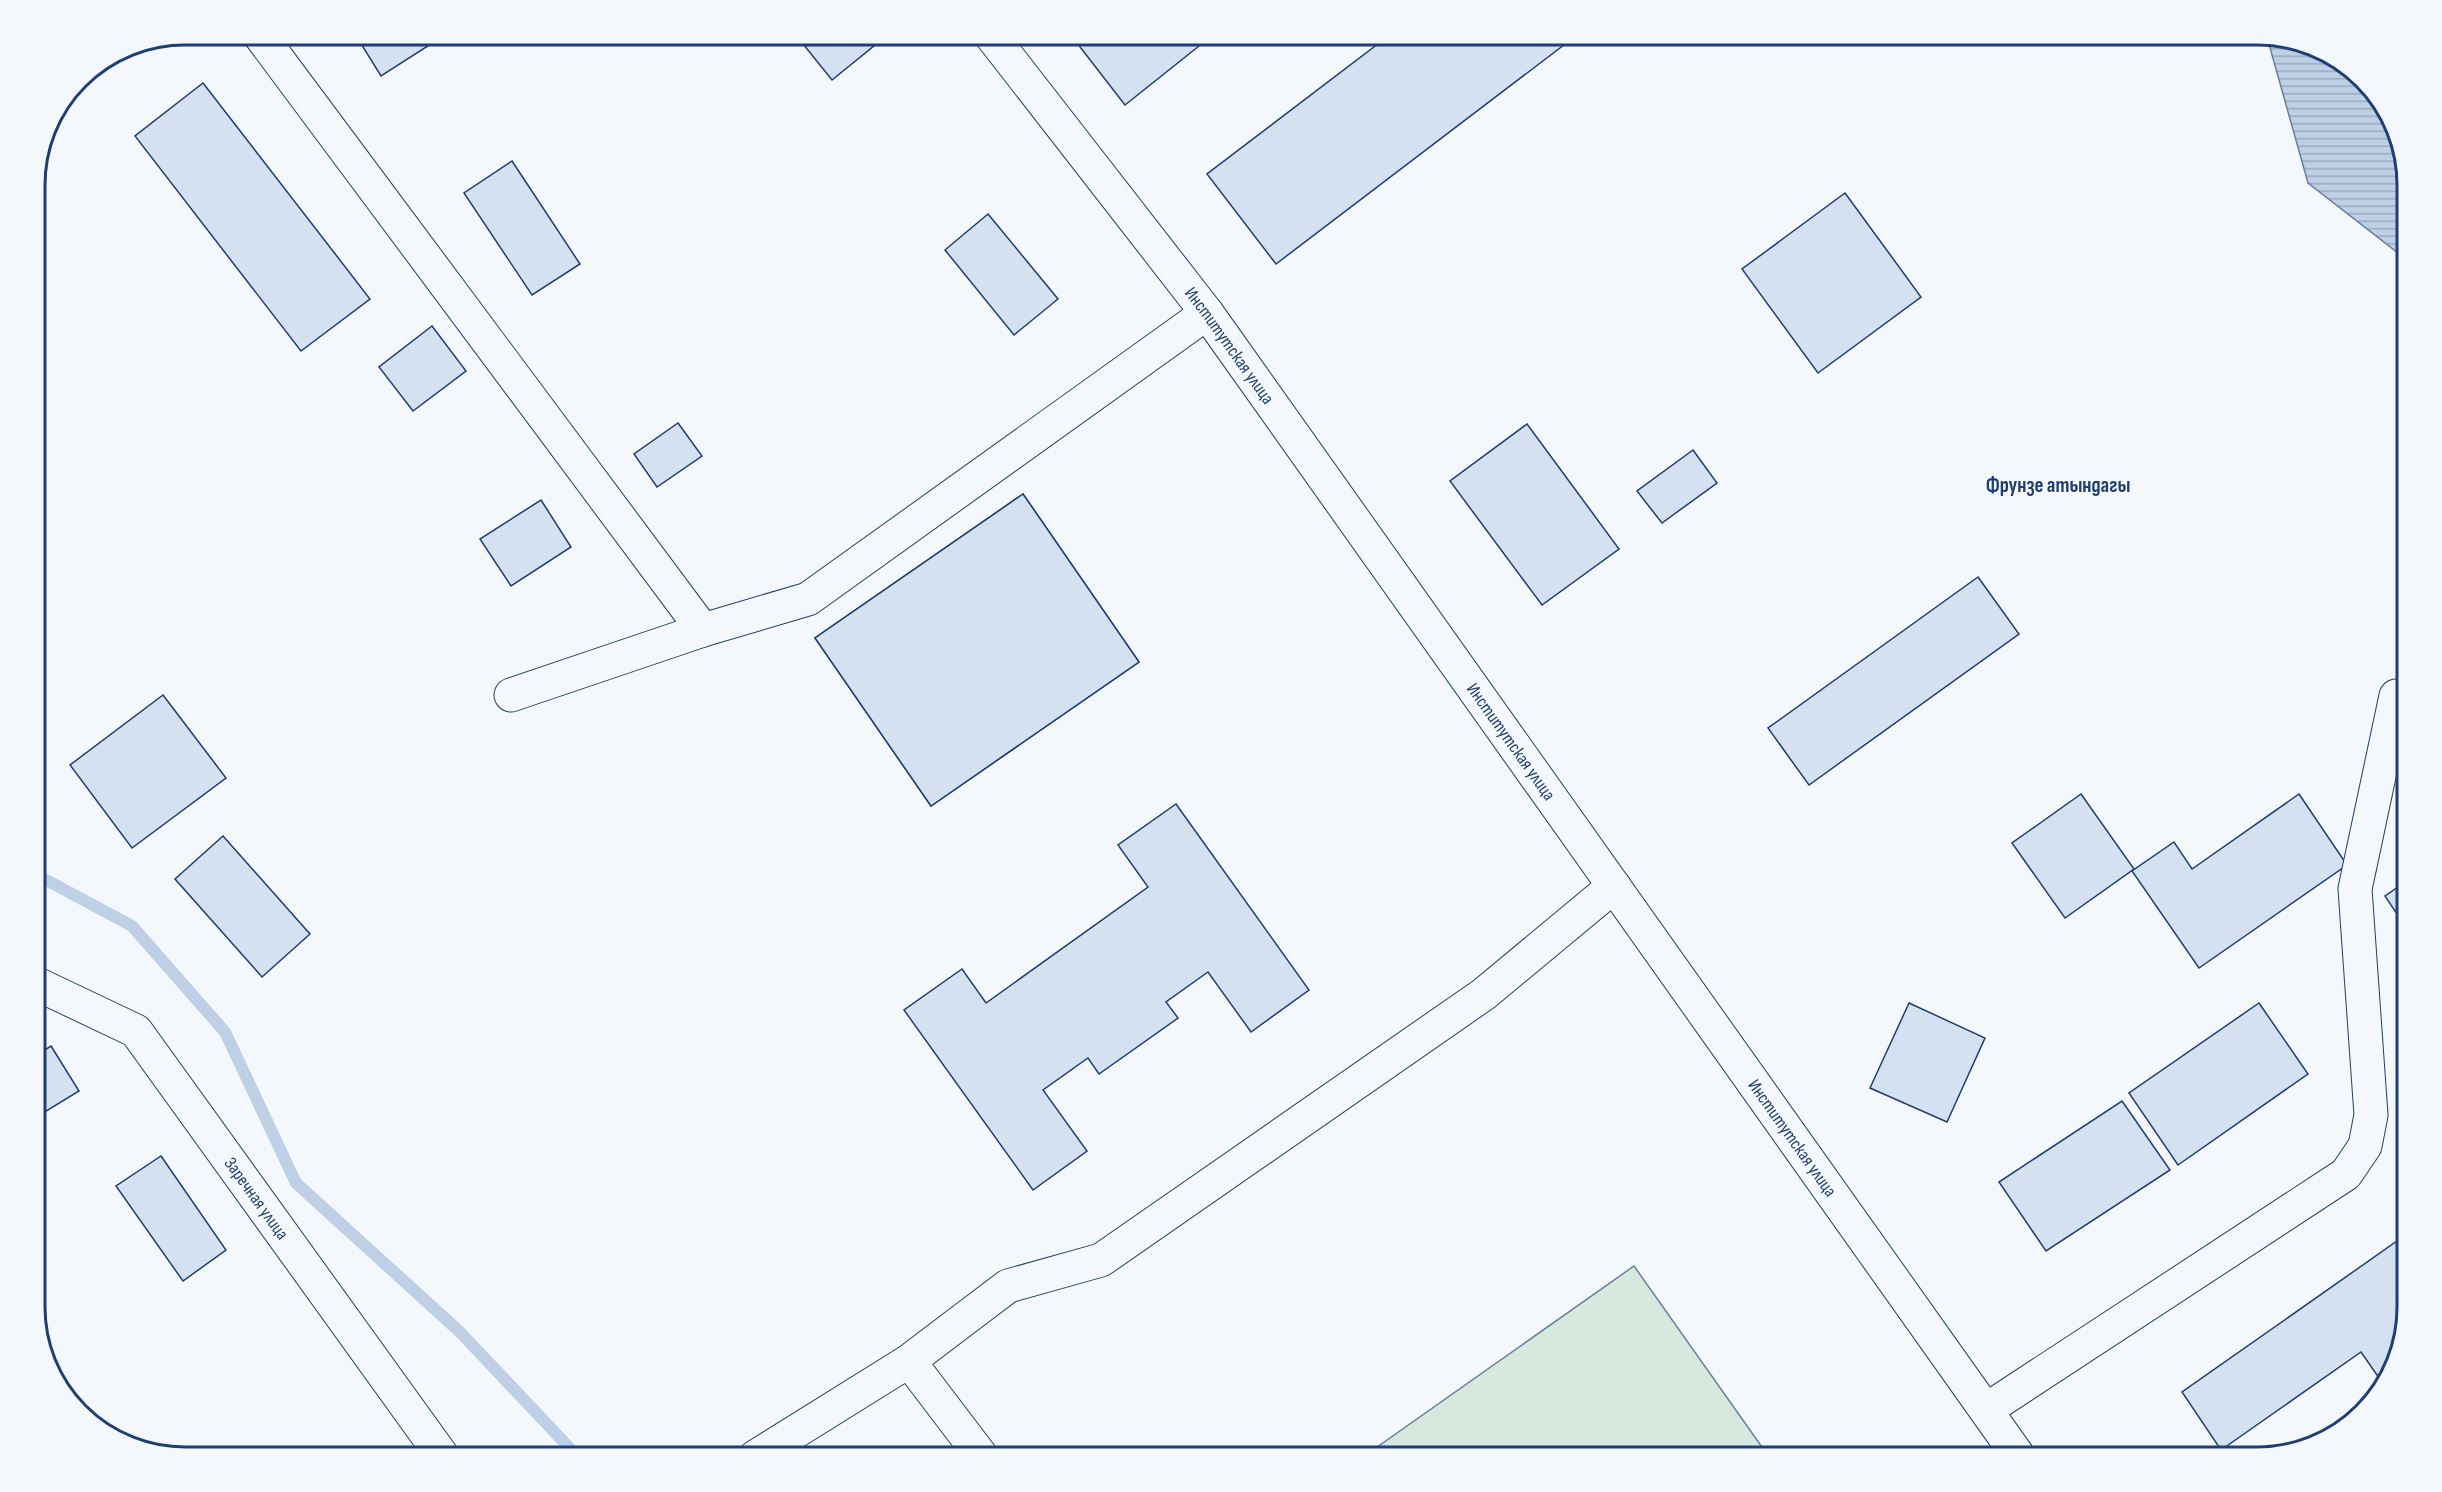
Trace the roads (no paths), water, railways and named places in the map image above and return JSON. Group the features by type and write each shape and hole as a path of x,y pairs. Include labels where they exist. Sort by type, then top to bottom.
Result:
{"street":[{"path":"267,45 703,630"},
{"name":"Институтская улица","path":"999,45 1207,312 2011,1447"},
{"path":"511,695 703,630 808,599 1207,312"},
{"path":"1986,1410 2346,1174 2365,1146 2371,1115 2355,889 2396,696"},
{"path":"772,1447 909,1361 1008,1286 1101,1260 1484,994 1614,886"},
{"name":"Заречная улица","path":"45,988 136,1031 435,1447"},
{"path":"909,1361 974,1447"}],"water":[{"path":"2269,46 2310,56 2342,74 2368,100 2383,123 2390,140 2397,176 2397,252 2308,183"}],"waterway":[{"path":"45,879 132,926 225,1032 296,1183 460,1332 569,1447"}],"district":[{"name":"Фрунзе атындагы","path":"2058,485"}]}
